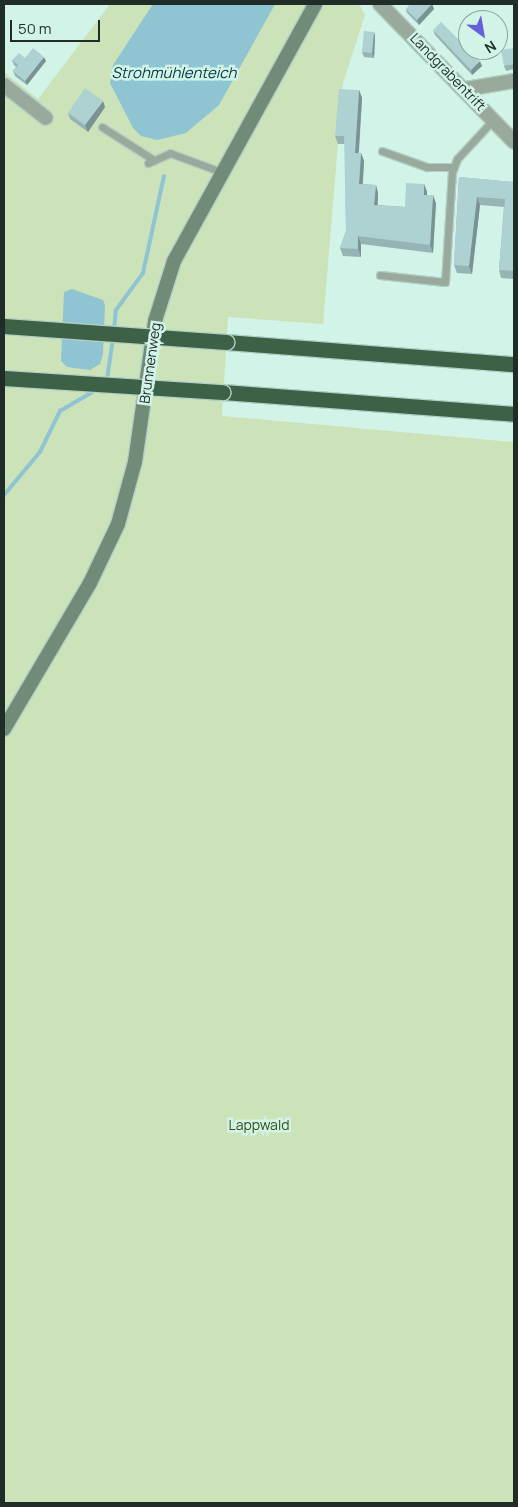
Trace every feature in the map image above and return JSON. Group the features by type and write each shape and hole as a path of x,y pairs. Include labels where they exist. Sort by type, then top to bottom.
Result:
{"highway":[{"path":"4,326 514,364"},
{"path":"4,378 514,414"}],"main road":[{"name":"Brunnenweg","path":"4,729 90,583 118,524 136,462 160,306 174,261 221,172 315,4"}],"street":[{"name":"Landgrabentrift","path":"380,4 466,89 514,142"},
{"path":"466,89 514,81"},
{"path":"4,85 46,118"}],"lane":[{"path":"380,275 445,282 454,167 494,119"},
{"path":"102,127 151,161 170,153 221,172"},
{"path":"382,152 427,167 454,167"}],"green space":[{"name":"Lappwald","path":"110,4 359,4 365,15 343,83 323,324 228,317 222,416 514,442 514,1503 4,1503 4,72 38,99"}],"water":[{"name":"Strohmühlenteich","path":"153,4 275,4 219,105 186,133 157,140 141,136 133,128 110,83 113,65"},
{"path":"72,289 103,300 105,305 103,354 100,364 90,370 67,367 61,361 64,292"}],"building":[{"path":"410,4 432,4 417,20 406,9"},
{"path":"441,22 458,39 458,56 433,30"},
{"path":"364,31 374,32 372,53 362,52"},
{"path":"33,48 44,57 25,81 13,71 18,65 12,60 19,53 25,58"},
{"path":"514,48 514,64 504,66 503,60 508,60 508,49"},
{"path":"462,60 480,61 471,70"},
{"path":"85,88 103,101 85,125 68,113"},
{"path":"339,89 359,90 355,153 361,153 359,184 376,185 374,205 405,207 406,183 424,184 424,195 433,195 430,245 358,236 358,249 340,248 346,231 344,136 335,136"},
{"path":"459,177 514,182 514,271 499,270 505,199 477,197 469,266 454,265"}],"waterway":[{"path":"114,331 116,310 143,273 164,176"},
{"path":"107,380 113,338"},
{"path":"4,495 40,452 60,411 96,390"}]}
